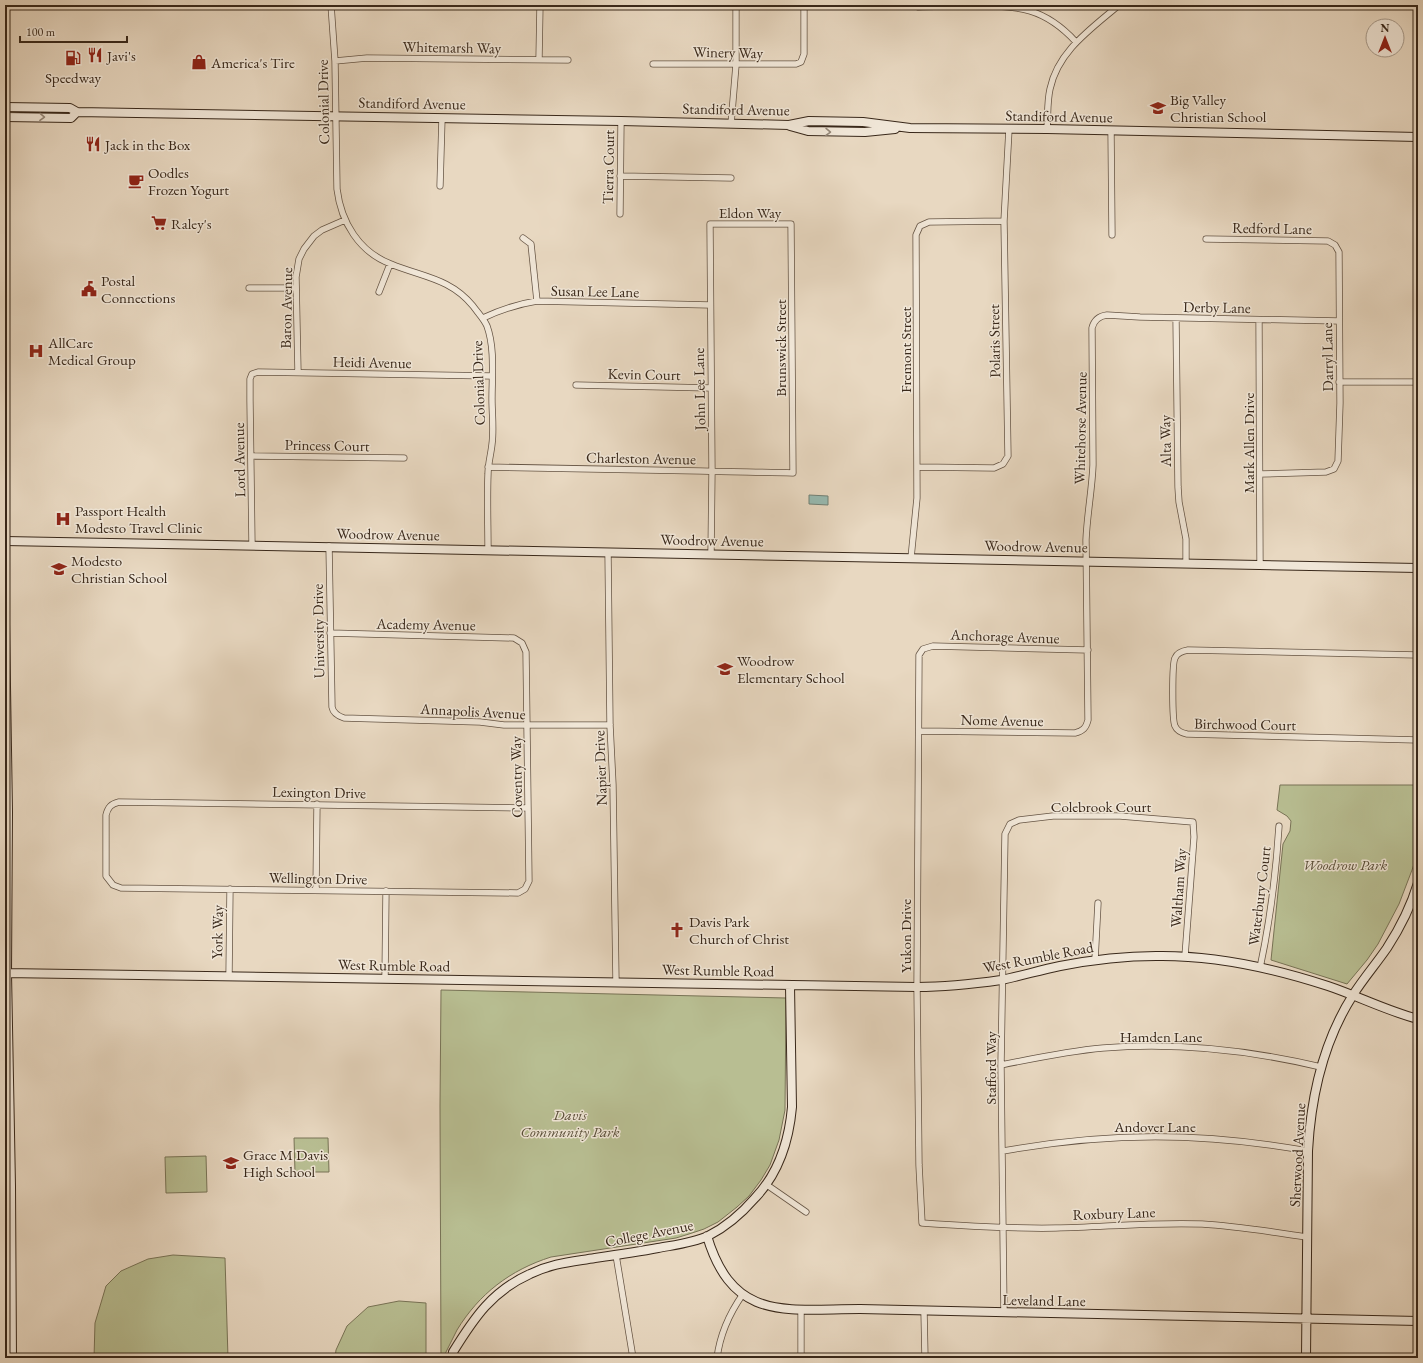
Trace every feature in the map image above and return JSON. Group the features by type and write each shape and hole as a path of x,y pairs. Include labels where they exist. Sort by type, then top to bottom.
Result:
{"street":[{"name":"Colonial Drive","path":"331,5 335,61 336,189 345,220 354,236 370,252 390,264 428,276 451,286 467,299 483,318 490,339 492,376 492,444 488,467 488,550"},
{"path":"539,60 540,5"},
{"path":"731,124 736,65 736,5"},
{"name":"Winery Way","path":"653,64 796,64 801,62 804,54 804,5"},
{"path":"912,5 918,7 990,5 1019,8 1044,16 1067,32 1076,42"},
{"path":"1047,129 1048,101 1054,77 1065,55 1076,42 1119,5"},
{"name":"Whitemarsh Way","path":"335,61 367,58 568,60"},
{"name":"Standiford Avenue","path":"5,107 70,108 77,112 789,125 809,121 863,122 910,128 1111,130 1418,137"},
{"name":"Standiford Avenue","path":"5,117 71,118 77,112"},
{"path":"440,186 442,118"},
{"name":"Tierra Court","path":"620,214 621,121"},
{"name":"Polaris Street","path":"918,467 994,468 1003,464 1008,456 1004,220 1009,129"},
{"path":"1111,130 1112,235"},
{"path":"620,176 731,178"},
{"name":"Baron Avenue","path":"298,372 297,268 308,241 322,230 345,220"},
{"name":"Fremont Street","path":"911,558 917,498 918,467 916,235 924,223 929,222 1004,220"},
{"name":"Eldon Way","path":"710,224 791,224"},
{"name":"John Lee Lane","path":"710,224 712,471 711,554"},
{"name":"Brunswick Street","path":"791,224 793,473"},
{"path":"523,238 531,244 537,302"},
{"name":"Redford Lane","path":"1206,239 1328,241 1335,245"},
{"name":"Darryl Lane","path":"1260,474 1326,472 1334,469 1338,461 1339,252 1335,245"},
{"path":"379,292 390,264"},
{"path":"249,288 296,288"},
{"name":"Susan Lee Lane","path":"483,318 495,312 515,306 537,302 710,305"},
{"name":"Derby Lane","path":"1096,319 1107,315 1176,318 1339,321"},
{"name":"Alta Way","path":"1176,318 1178,487 1185,535 1186,564"},
{"name":"Whitehorse Avenue","path":"1084,729 1088,720 1087,518 1093,481 1092,328 1096,319"},
{"name":"Mark Allen Drive","path":"1259,320 1260,565"},
{"name":"Heidi Avenue","path":"252,374 258,372 298,372 492,376"},
{"name":"Lord Avenue","path":"252,374 250,379 252,545"},
{"path":"1339,382 1418,382"},
{"name":"Kevin Court","path":"576,385 711,388"},
{"name":"Princess Court","path":"251,456 404,458"},
{"name":"Charleston Avenue","path":"488,467 793,473"},
{"name":"Woodrow Avenue","path":"5,541 1418,568"},
{"name":"University Drive","path":"329,546 332,707 336,714"},
{"name":"Napier Drive","path":"608,552 610,725 614,785 616,982"},
{"path":"5,624 6,973 12,1358"},
{"name":"Academy Avenue","path":"330,634 514,638 521,641"},
{"name":"Coventry Way","path":"521,641 526,652 529,881 525,889"},
{"name":"Anchorage Avenue","path":"922,650 928,646 933,646 1088,650"},
{"name":"Yukon Drive","path":"922,650 918,659 919,731 917,987 919,1165 922,1223"},
{"name":"Birchwood Court","path":"1418,655 1188,650 1180,652 1175,657 1173,668 1173,722 1177,730 1181,733 1418,740"},
{"name":"Annapolis Avenue","path":"336,714 344,718 465,721 527,726 610,725"},
{"name":"Nome Avenue","path":"919,731 1075,734 1084,729"},
{"name":"Lexington Drive","path":"110,883 106,876 106,815 110,806 119,802 528,808"},
{"path":"316,890 317,804"},
{"name":"Colebrook Court","path":"1010,824 1019,820 1088,815 1193,822"},
{"name":"Waltham Way","path":"1185,956 1194,837 1193,822"},
{"name":"Stafford Way","path":"1004,1313 1001,1066 1002,980 1005,834 1006,829 1010,824"},
{"name":"Waterbury Court","path":"1260,968 1272,902 1279,826"},
{"name":"Wellington Drive","path":"110,883 120,888 518,893 525,889"},
{"name":"Sherwood Avenue","path":"1306,1358 1308,1151 1309,1125 1313,1100 1321,1067 1336,1026 1353,995 1387,948 1397,931 1418,883"},
{"name":"York Way","path":"229,976 230,889"},
{"path":"385,979 386,891"},
{"path":"1095,960 1098,903"},
{"name":"West Rumble Road","path":"6,973 917,987 1002,980 1060,966 1095,960 1133,956 1185,956 1224,961 1291,975 1353,995 1378,1006 1418,1019"},
{"name":"College Avenue","path":"452,1358 453,1352 472,1322 489,1302 502,1290 529,1274 555,1264 676,1245 707,1236 737,1216 767,1185 784,1151 791,1121 790,986"},
{"name":"Hamden Lane","path":"1001,1066 1038,1057 1076,1051 1164,1046 1198,1047 1238,1051 1321,1067"},
{"name":"Andover Lane","path":"1003,1151 1052,1143 1090,1139 1137,1136 1171,1136 1238,1140 1308,1151"},
{"path":"767,1185 806,1212"},
{"name":"Roxbury Lane","path":"922,1223 1002,1228 1057,1228 1163,1223 1202,1224 1237,1227 1307,1237"},
{"name":"Leveland Lane","path":"707,1236 713,1255 721,1271 728,1280 743,1294 764,1305 780,1309 847,1309 1418,1321"},
{"path":"616,1255 633,1358"},
{"path":"717,1358 723,1328 743,1294"},
{"path":"801,1310 801,1358"},
{"path":"924,1311 924,1358"}],"green space":[{"name":"Woodrow Park","path":"1280,785 1418,785 1418,852 1412,870 1399,904 1378,944 1347,984 1271,960 1283,844 1290,831 1291,821 1287,816 1277,810"},
{"name":"Davis Community Park","path":"441,990 786,998 785,1110 779,1140 770,1165 749,1196 718,1222 704,1229 676,1238 551,1257 536,1262 509,1276 475,1305 457,1330 443,1358 441,1358"},
{"path":"294,1138 328,1138 329,1172 295,1172"},
{"path":"206,1156 207,1192 166,1193 165,1157"},
{"path":"173,1255 225,1258 228,1358 94,1358 95,1323 106,1286 121,1271 148,1259"},
{"path":"399,1301 426,1303 426,1358 335,1358 336,1350 347,1326 368,1307"}],"water":[{"path":"809,495 828,496 828,505 809,504"}],"place":[{"name":"Javi's","path":"95,55"},
{"name":"Speedway","path":"73,58"},
{"name":"America's Tire","path":"199,62"},
{"name":"Big Valley Christian School","path":"1158,108"},
{"name":"Jack in the Box","path":"93,144"},
{"name":"Oodles Frozen Yogurt","path":"136,181"},
{"name":"Raley's","path":"159,223"},
{"name":"Postal Connections","path":"89,289"},
{"name":"AllCare Medical Group","path":"36,351"},
{"name":"Passport Health Modesto Travel Clinic","path":"63,519"},
{"name":"Modesto Christian School","path":"59,569"},
{"name":"Woodrow Elementary School","path":"725,669"},
{"name":"Davis Park Church of Christ","path":"677,930"},
{"name":"Grace M Davis High School","path":"231,1163"}]}
